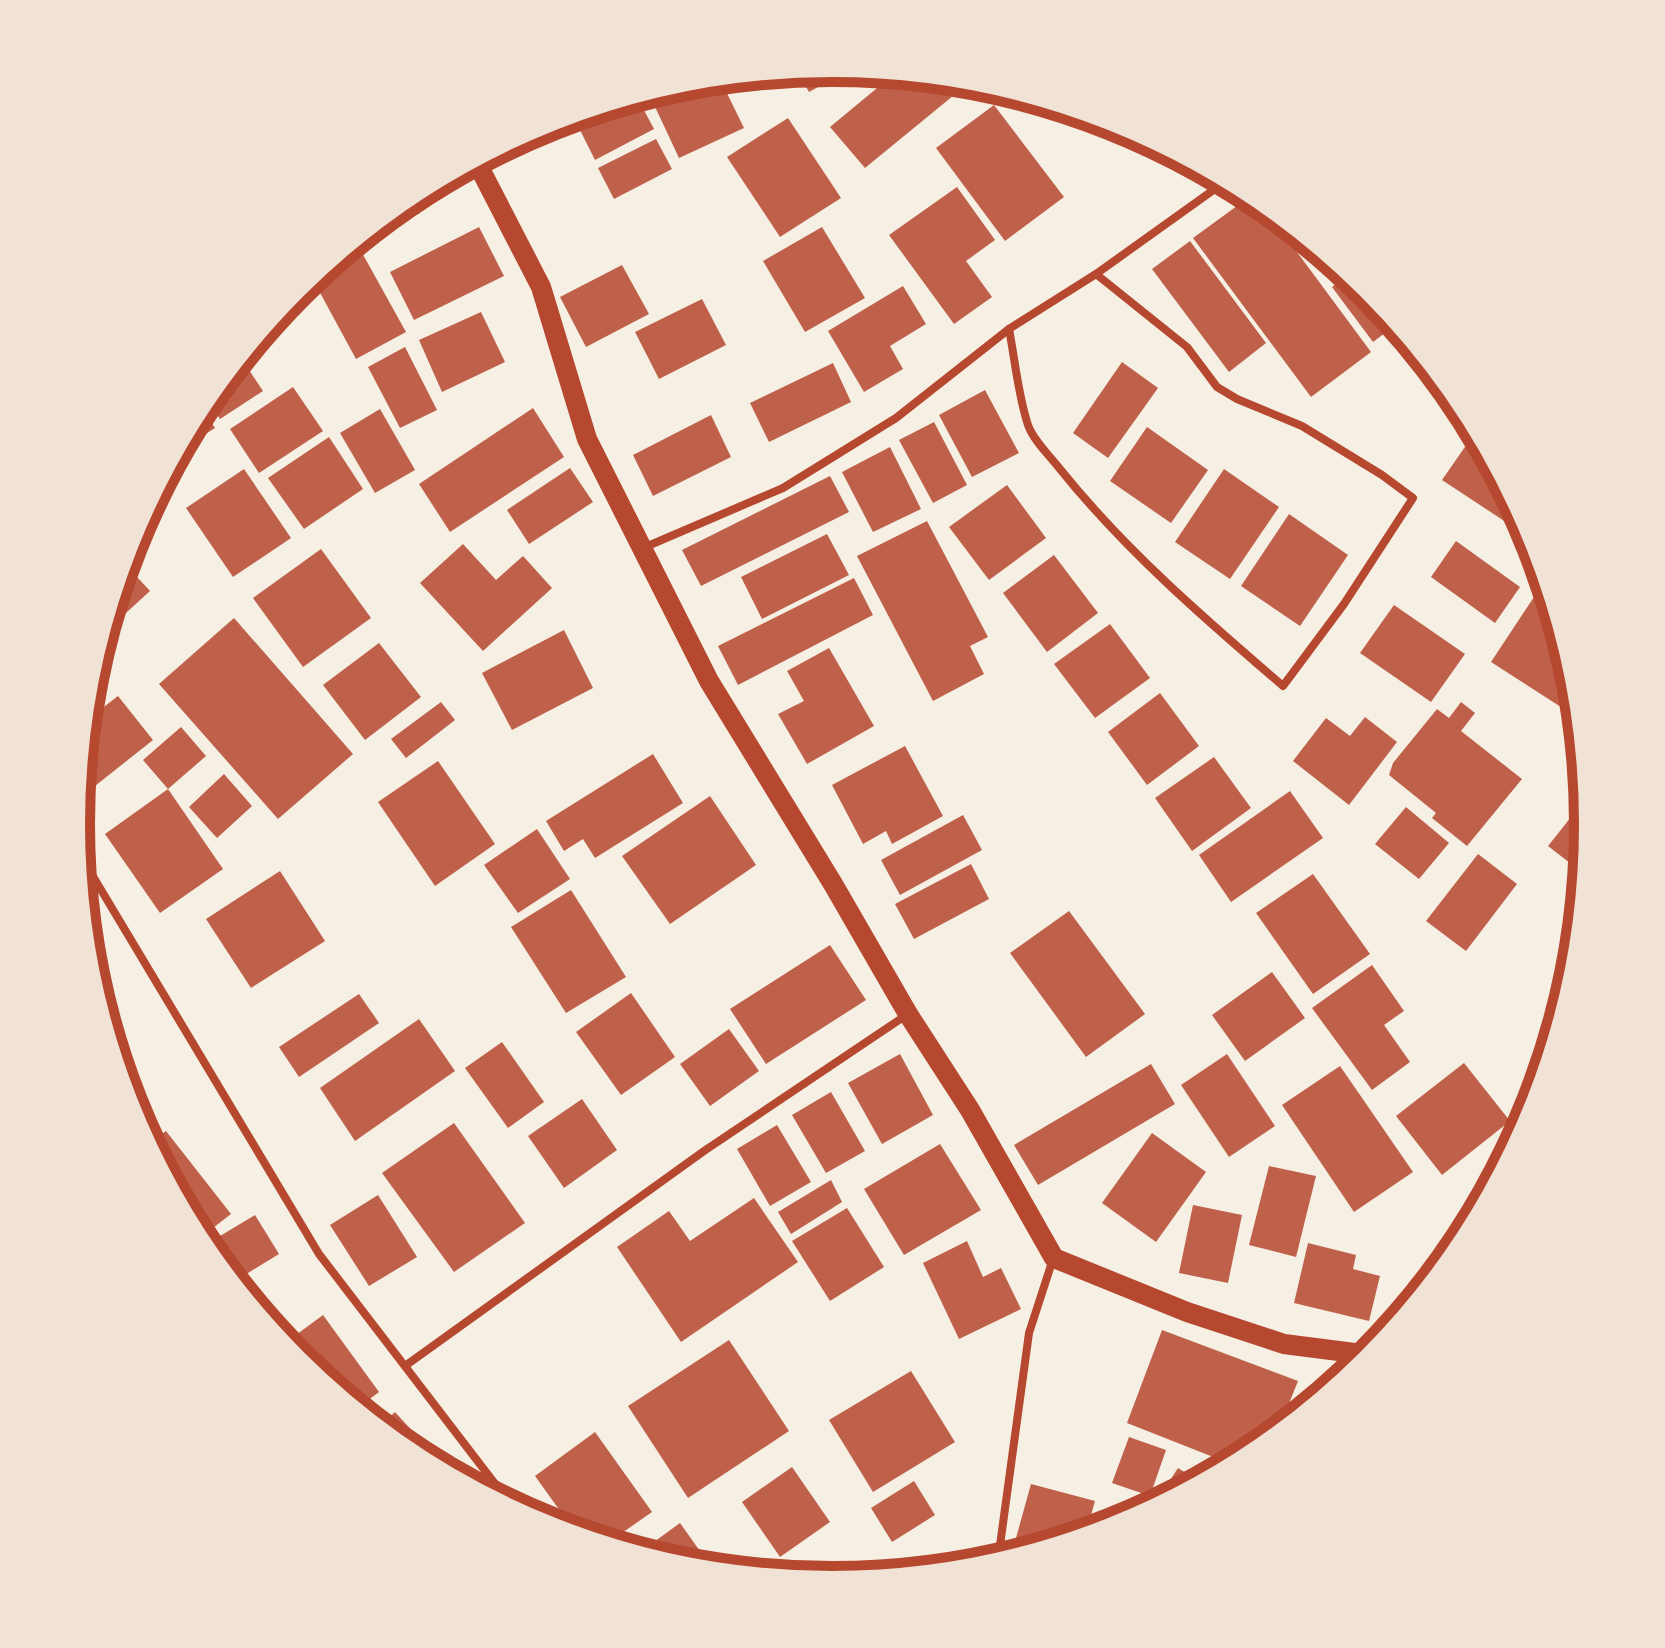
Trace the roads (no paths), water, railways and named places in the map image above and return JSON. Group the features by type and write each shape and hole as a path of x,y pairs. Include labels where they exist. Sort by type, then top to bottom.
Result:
{"main road":[{"path":"481,171 541,287 587,439 709,681 908,1014 970,1110 1054,1258 1187,1312 1284,1344 1353,1353"}],"street":[{"path":"642,548 783,488 896,418 1009,329 1096,274 1216,188"},
{"path":"1009,329 1028,427 1047,452 1084,499 1129,544 1209,622 1283,686 1344,604 1413,498 1382,475 1302,426 1237,399 1217,387 1187,347 1096,274"},
{"path":"92,875 319,1254 496,1485"},
{"path":"405,1366 704,1151 908,1014"},
{"path":"1000,1547 1029,1333 1054,1258"}]}
